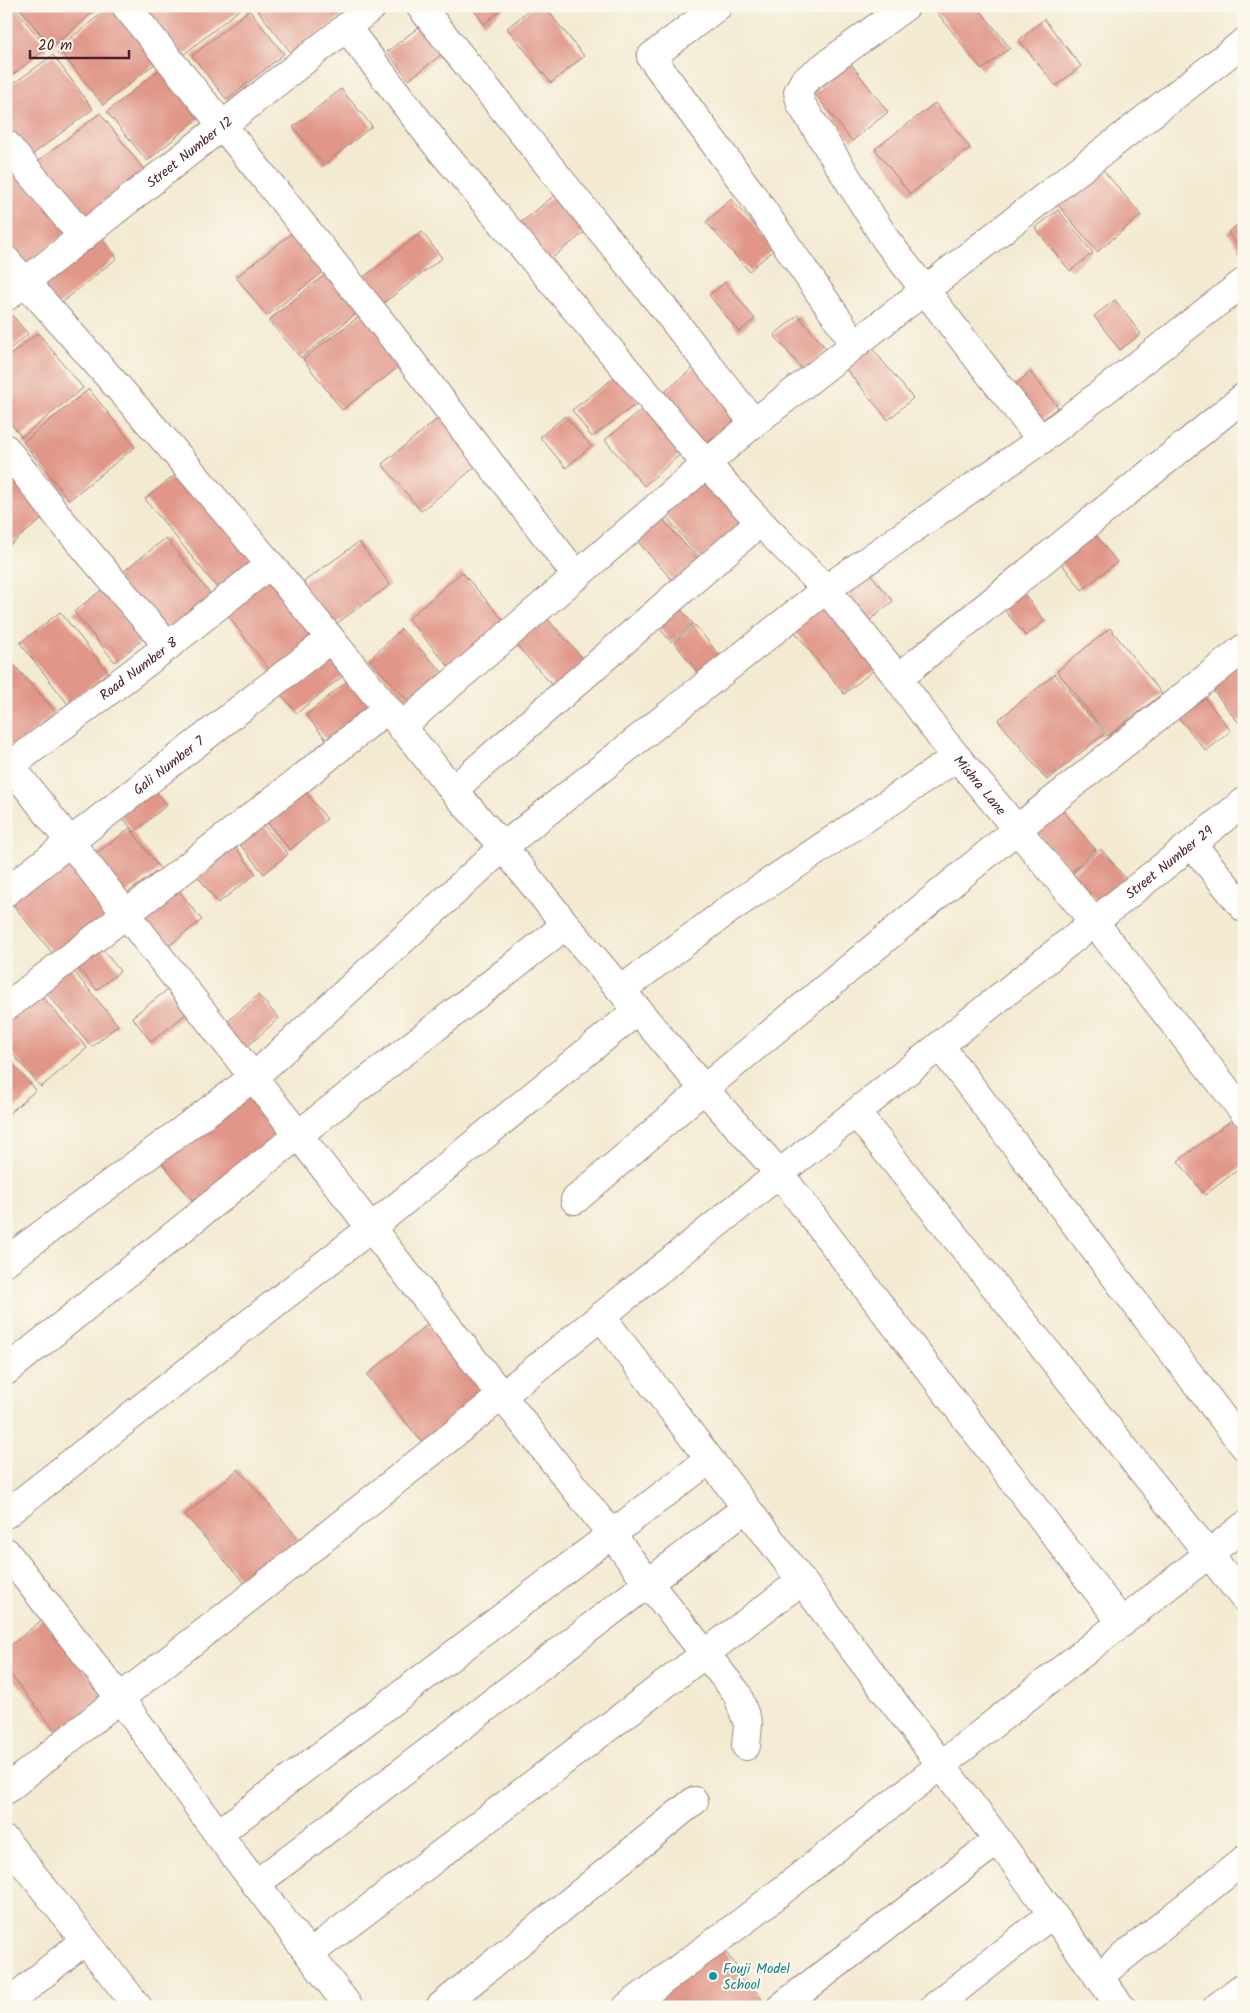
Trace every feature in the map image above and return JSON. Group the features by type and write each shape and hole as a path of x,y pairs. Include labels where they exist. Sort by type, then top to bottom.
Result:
{"street":[{"path":"126,6 385,327 577,576"},
{"name":"Street Number 12","path":"16,290 373,6"},
{"path":"420,6 754,423"},
{"path":"718,6 651,57 748,189 856,344"},
{"path":"906,6 811,74 804,81 798,92 801,104 886,240 1041,440"},
{"name":"Mishra Lane","path":"346,27 435,143 707,465 826,589 898,678 957,757 1094,922 1244,1112"},
{"path":"6,1007 302,778 394,718 577,576 754,423 1244,42"},
{"path":"6,144 83,237"},
{"path":"6,260 16,290 168,444 330,638 453,790 504,846 566,925 704,1089 780,1174 1122,1623"},
{"path":"6,1262 254,1077 504,846 826,589 1041,440 1244,282"},
{"path":"898,678 1244,397"},
{"path":"6,448 61,520 168,646"},
{"path":"453,790 760,522"},
{"name":"Road Number 8","path":"8,765 168,646 269,565"},
{"name":"Gali Number 7","path":"6,892 330,638"},
{"path":"574,1200 704,1089 1016,830 1244,648"},
{"path":"6,1514 372,1228 731,908 957,757"},
{"path":"8,765 127,913 648,1583 737,1693 748,1724 746,1746"},
{"name":"Street Number 29","path":"6,1790 1244,802"},
{"path":"1192,844 1244,908"},
{"path":"6,1371 298,1134 566,925"},
{"path":"940,1046 1244,1446"},
{"path":"856,1113 1210,1553 1244,1598"},
{"path":"601,1316 940,1766 998,1840 1121,2007"},
{"path":"218,1834 709,1460"},
{"path":"256,1884 746,1508"},
{"path":"627,2007 746,1919 1244,1526"},
{"path":"6,1552 120,1698 218,1834 350,2007"},
{"path":"309,1954 801,1581"},
{"path":"440,2007 694,1801"},
{"path":"781,2007 998,1840"},
{"path":"10,1854 85,1940 138,2007"},
{"path":"1098,1977 1244,1860"},
{"path":"934,2007 1052,1914"},
{"path":"6,2005 85,1940"},
{"path":"1217,2007 1244,1986"}],"building":[{"path":"6,6 13,6 47,48 6,80"},
{"path":"18,6 101,6 51,47"},
{"path":"111,6 122,6 163,57 103,105 58,48"},
{"path":"144,6 244,6 183,55"},
{"path":"254,6 338,6 344,14 293,55"},
{"path":"471,6 506,6 484,24"},
{"path":"534,6 544,6 584,56 551,83 507,28"},
{"path":"932,6 977,6 1010,48 982,70"},
{"path":"249,10 284,54 227,100 192,56"},
{"path":"429,19 451,47 409,80 387,52"},
{"path":"1044,19 1081,66 1056,86 1019,40"},
{"path":"53,55 93,109 25,160 6,134 6,89"},
{"path":"167,63 207,111 147,161 107,112"},
{"path":"851,64 888,112 852,141 814,93"},
{"path":"341,89 372,126 324,165 293,127"},
{"path":"935,103 970,148 910,194 875,149"},
{"path":"100,113 144,170 78,222 33,165"},
{"path":"1094,159 1141,215 1097,252 1050,195"},
{"path":"20,170 69,231 18,268 6,256 6,181"},
{"path":"560,191 590,228 548,261 519,224"},
{"path":"731,199 775,249 749,271 706,222"},
{"path":"1058,210 1093,253 1070,271 1035,228"},
{"path":"1244,220 1244,248 1241,250 1228,232"},
{"path":"301,226 331,266 267,316 236,277"},
{"path":"422,232 442,258 381,305 361,279"},
{"path":"97,233 117,258 55,308 35,283"},
{"path":"333,268 364,307 301,358 269,320"},
{"path":"725,282 755,319 739,332 709,295"},
{"path":"1115,300 1141,334 1120,350 1094,316"},
{"path":"6,308 28,334 6,352"},
{"path":"369,309 408,360 342,410 303,359"},
{"path":"798,315 827,350 803,370 774,335"},
{"path":"38,333 83,388 22,437 6,418 6,358"},
{"path":"866,341 913,398 888,420 840,362"},
{"path":"699,363 742,415 697,451 654,401"},
{"path":"1030,372 1058,407 1033,427 1005,393"},
{"path":"618,375 639,402 592,437 572,410"},
{"path":"89,389 135,447 69,500 23,442"},
{"path":"646,406 684,451 644,486 605,440"},
{"path":"446,412 485,459 421,511 382,464"},
{"path":"565,416 591,446 566,468 540,437"},
{"path":"708,467 753,516 701,559 660,509"},
{"path":"6,470 52,511 6,548"},
{"path":"180,471 253,561 218,589 145,499"},
{"path":"655,511 699,560 674,582 630,533"},
{"path":"1090,528 1117,562 1082,590 1055,555"},
{"path":"166,538 213,597 163,636 116,577"},
{"path":"359,542 390,585 333,626 302,583"},
{"path":"867,570 893,601 868,622 843,590"},
{"path":"462,572 505,622 451,669 408,619"},
{"path":"267,575 319,642 274,676 223,609"},
{"path":"110,583 150,633 115,662 74,612"},
{"path":"1016,584 1045,621 1026,636 996,600"},
{"path":"673,600 693,624 671,642 651,618"},
{"path":"824,600 878,667 844,694 791,627"},
{"path":"60,612 108,672 68,704 20,643"},
{"path":"541,612 585,661 555,688 511,639"},
{"path":"695,625 727,665 705,682 674,642"},
{"path":"1110,628 1162,694 1108,736 1057,671"},
{"path":"401,629 447,677 415,708 369,660"},
{"path":"328,645 349,671 297,713 275,688"},
{"path":"1244,650 1244,718 1238,722 1205,680"},
{"path":"6,656 55,711 14,749 6,740"},
{"path":"1055,674 1104,734 1047,780 998,720"},
{"path":"352,677 376,706 330,744 306,715"},
{"path":"1197,688 1231,731 1206,751 1171,708"},
{"path":"148,782 167,805 134,832 116,809"},
{"path":"300,785 327,819 290,850 262,816"},
{"path":"1054,800 1096,850 1071,872 1029,823"},
{"path":"255,815 288,854 264,874 232,835"},
{"path":"130,828 160,869 120,898 90,858"},
{"path":"227,836 256,874 218,903 189,865"},
{"path":"1101,849 1132,886 1104,910 1072,873"},
{"path":"60,851 112,917 58,960 6,896"},
{"path":"171,881 202,920 161,952 130,914"},
{"path":"98,944 120,971 97,990 74,963"},
{"path":"67,963 118,1025 92,1047 40,985"},
{"path":"34,987 87,1048 41,1087 6,1046 6,1010"},
{"path":"167,990 186,1014 151,1042 132,1017"},
{"path":"258,995 279,1018 240,1053 219,1029"},
{"path":"6,1056 36,1090 6,1116"},
{"path":"247,1084 287,1135 197,1206 154,1153"},
{"path":"1238,1115 1244,1122 1244,1165 1205,1195 1178,1161"},
{"path":"428,1324 488,1397 426,1447 367,1375"},
{"path":"238,1469 299,1539 246,1585 185,1515"},
{"path":"43,1619 105,1696 58,1734 6,1669 6,1649"},
{"name":"Fouji Model School","path":"721,1946 768,2007 641,2007"}],"place":[{"name":"Fouji Model School","path":"713,1976"}]}
